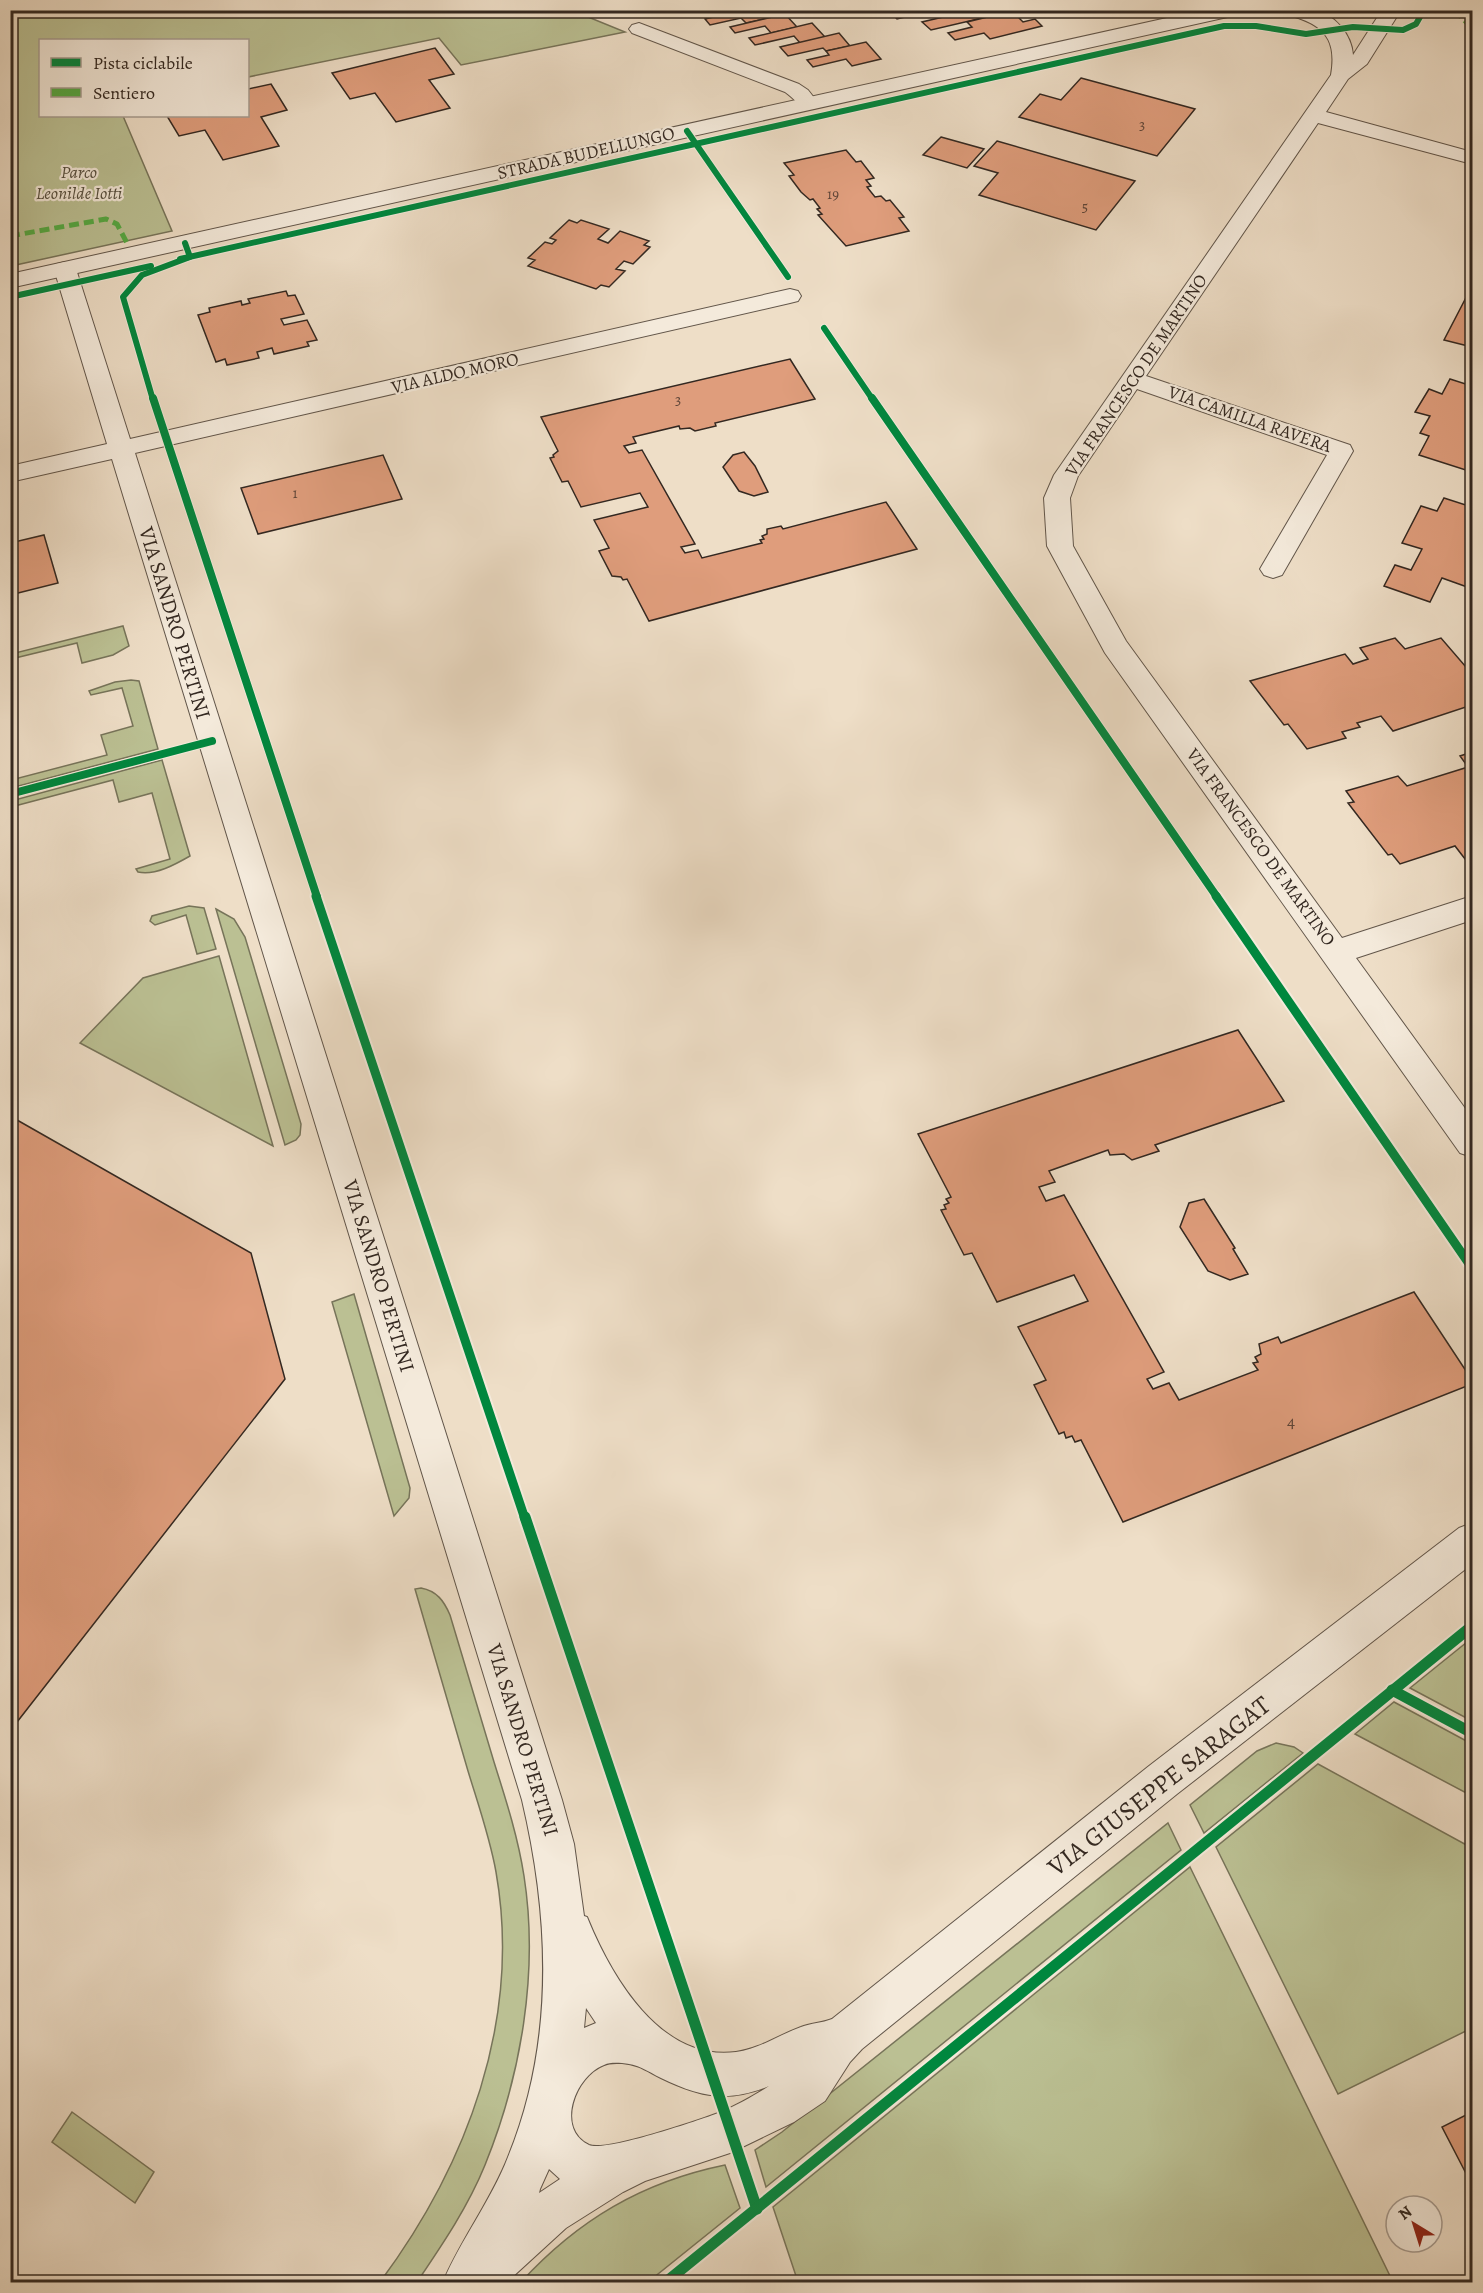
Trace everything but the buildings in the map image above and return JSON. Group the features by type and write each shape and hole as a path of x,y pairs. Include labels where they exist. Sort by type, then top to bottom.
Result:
{"street":[{"name":"STRADA BUDELLUNGO","path":"10,281 1232,10"},
{"path":"1293,10 1320,15 1333,29 1343,43 1345,62 1341,75"},
{"name":"VIA FRANCESCO DE MARTINO","path":"1392,10 1360,60 1341,75 1066,475 1057,498 1060,546 1115,646 1473,1143"},
{"path":"639,29 792,88 809,104"},
{"path":"1313,115 1473,158"},
{"name":"VIA SANDRO PERTINI","path":"65,269 542,1800 559,1862 567,1960 565,1994 550,2095 531,2157 502,2220 466,2283"},
{"name":"VIA ALDO MORO","path":"10,474 790,296"},
{"name":"VIA CAMILLA RAVERA","path":"1133,379 1341,451 1273,568"},
{"name":"VIA FRANCESCO DE MARTINO","path":"1337,952 1473,908"},
{"name":"VIA GIUSEPPE SARAGAT","path":"847,2034 832,2042 800,2049 766,2066 729,2076 692,2069 655,2049 632,2041 600,2043 570,2060 558,2075 550,2095 548,2113 551,2133 560,2150 575,2163 592,2170 614,2168 730,2131 778,2106 809,2085 835,2047 847,2034 1162,1780 1473,1540"},
{"name":"VIA GIUSEPPE SARAGAT","path":"563,1895 572,1932 594,1983 619,2016 655,2049"},
{"name":"VIA GIUSEPPE SARAGAT","path":"474,2283 550,2212 579,2192 636,2161"}],"green space":[{"name":"Parco Leonilde Iotti","path":"571,10 625,32 461,65 439,38 249,77 249,39 39,39 39,117 123,117 172,231 11,266 11,11"},
{"path":"123,626 129,646 113,655 82,663 77,643 11,659 11,654"},
{"path":"139,681 158,749 11,788 11,780 107,755 101,735 133,726 122,688 91,695 89,691 115,682"},
{"path":"162,760 190,856 158,871 145,873 138,872 136,869 170,859 152,793 119,802 113,780 11,807 11,801"},
{"path":"189,906 204,908 216,949 197,954 186,915 155,925 150,921 152,916"},
{"path":"216,909 234,919 245,937 301,1124 300,1135 296,1140 285,1145"},
{"path":"219,956 273,1146 80,1043 143,978"},
{"path":"354,1294 410,1488 409,1498 394,1516 332,1302"},
{"path":"421,1588 439,1597 450,1615 511,1819 524,1876 528,1912 528,1986 524,2023 508,2096 498,2131 471,2196 417,2282 380,2282 411,2237 462,2140 480,2089 494,2036 501,1982 502,1927 496,1872 484,1821 415,1589"},
{"path":"1472,1638 1472,1721 1410,1688"},
{"path":"1394,1702 1472,1744 1472,1796 1355,1734"},
{"path":"1276,1743 1294,1747 1303,1753 1204,1833 1190,1805 1257,1751"},
{"path":"1318,1764 1472,1848 1472,2028 1338,2094 1216,1847"},
{"path":"1168,1823 1181,1850 766,2187 755,2150 782,2132"},
{"path":"1190,1867 1393,2282 798,2282 773,2207"},
{"path":"72,2112 154,2172 135,2203 52,2142"},
{"path":"725,2165 740,2208 648,2282 521,2282 565,2240 613,2207 666,2182"}],"marked path":[{"path":"1454,10 1472,28"},
{"path":"10,236 106,219 117,224 127,243"}],"cycle path":[{"path":"180,259 1224,26 1256,26 1306,34 1353,27 1403,30 1416,24 1424,10"},
{"path":"687,131 788,277"},
{"path":"185,243 190,257 142,275 123,297 165,439 260,729 757,2209"},
{"path":"10,297 151,266"},
{"path":"824,328 1472,1268"},
{"path":"10,794 212,741"},
{"path":"666,2282 1472,1626"},
{"path":"1392,1690 1472,1733"}]}
